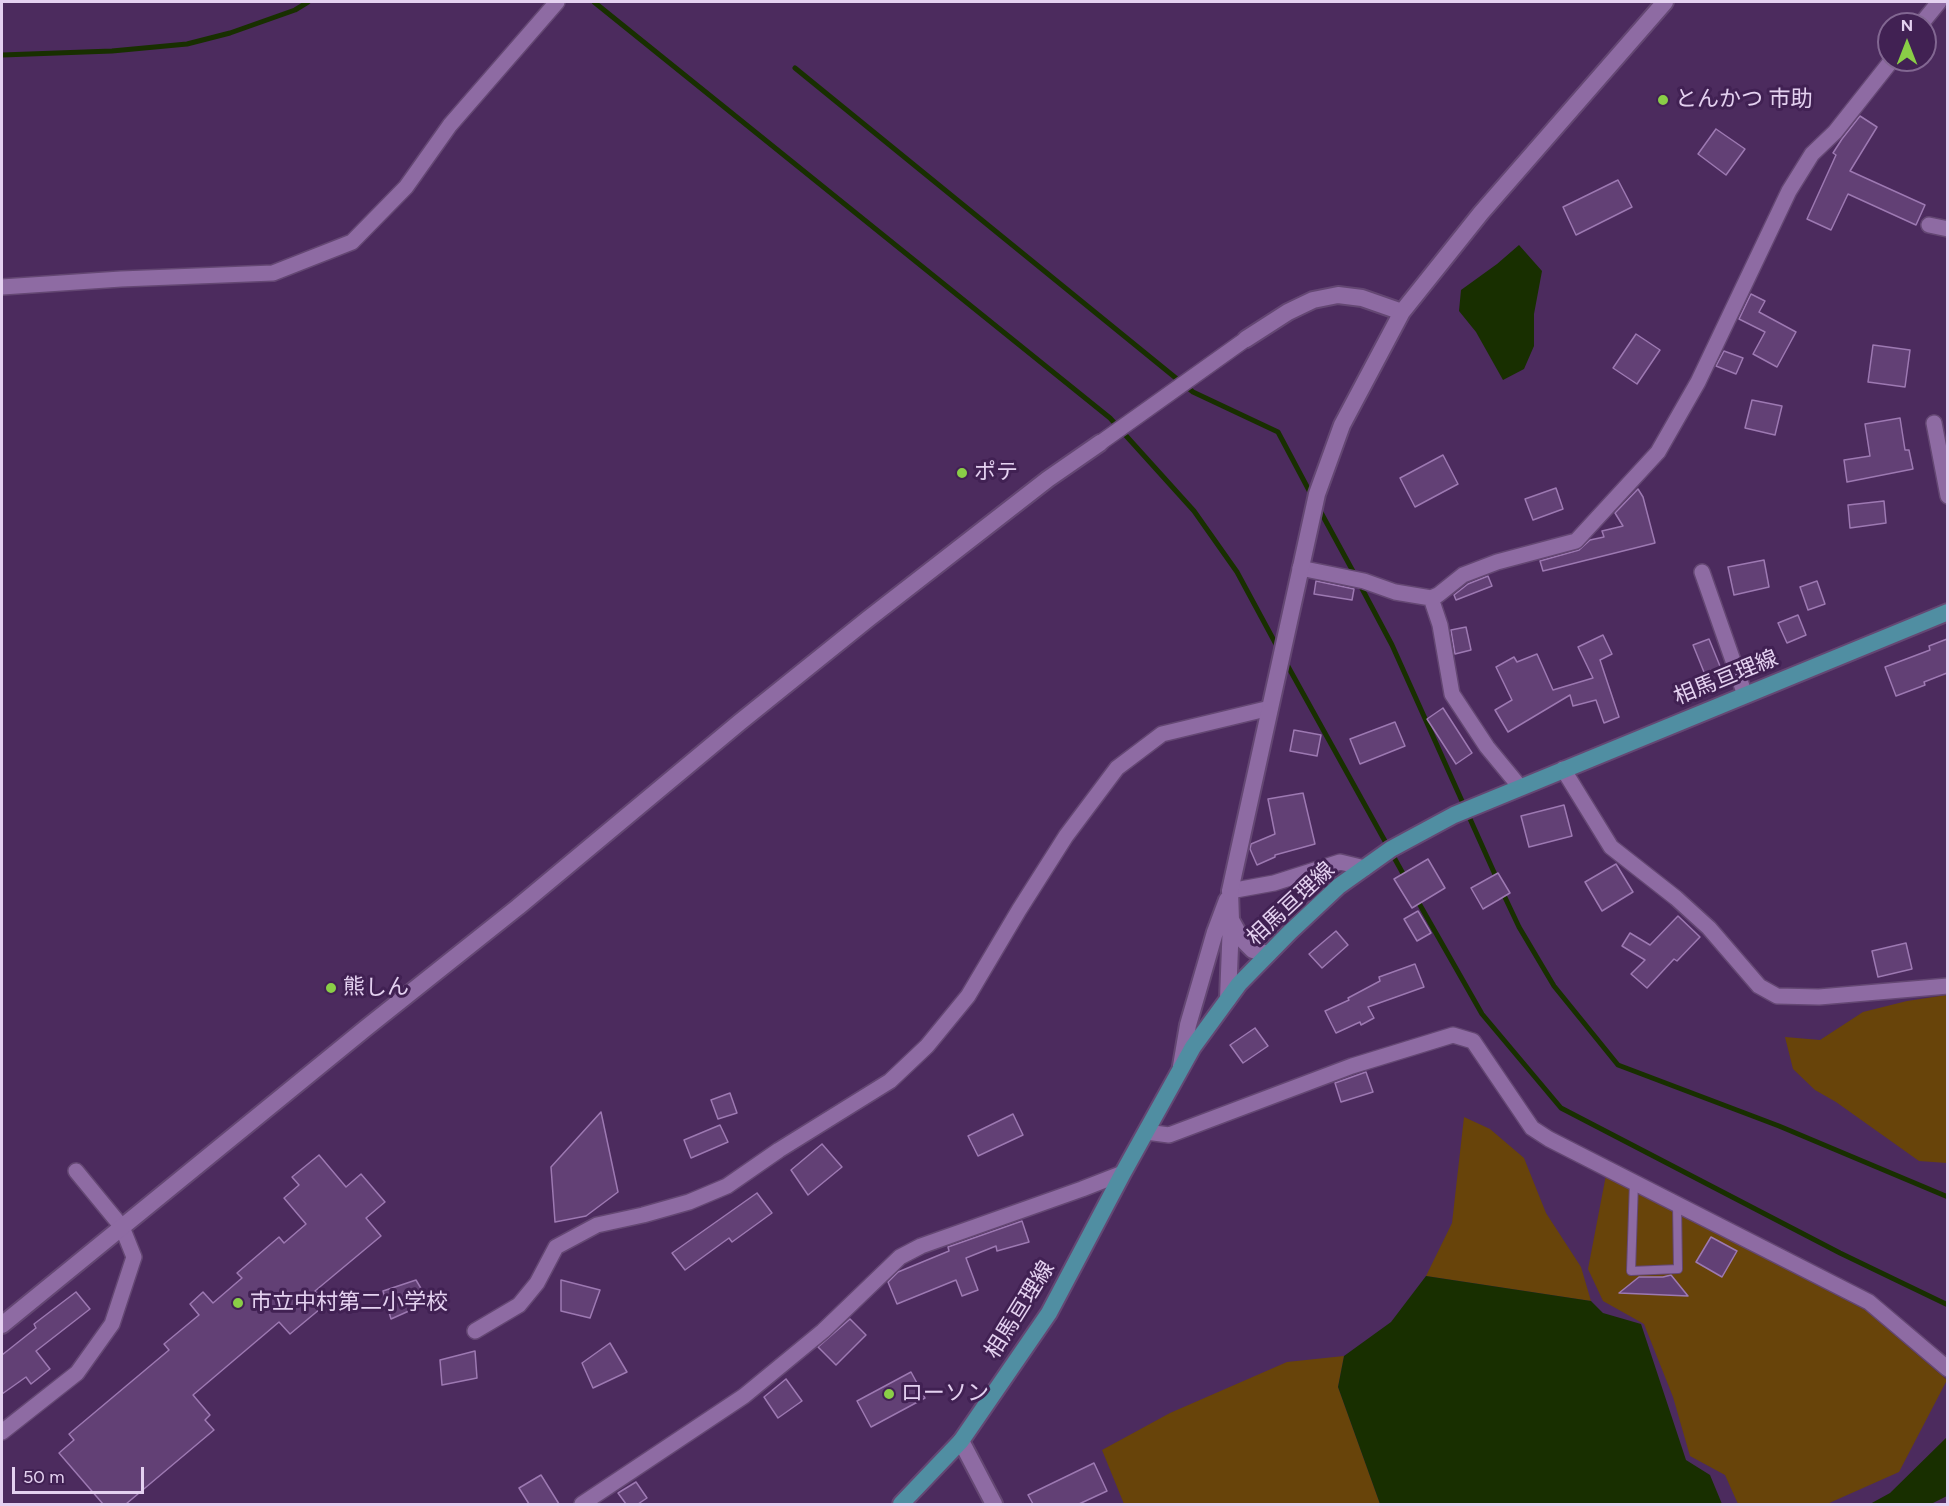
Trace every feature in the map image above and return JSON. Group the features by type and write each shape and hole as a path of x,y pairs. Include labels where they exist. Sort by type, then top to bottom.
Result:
{"main road":[{"name":"相馬亘理線","path":"901,1504 961,1441 1049,1313 1192,1047 1239,984 1339,886 1391,849 1454,815 1947,612"}],"street":[{"path":"2,286 273,273 352,242 406,187 450,125 557,2"},
{"path":"1180,1070 1188,1025 1215,932 1230,891 1317,494 1342,425 1402,312 1481,213 1665,2"},
{"path":"1300,568 1364,581 1395,592 1431,598 1463,574 1497,562 1575,541 1658,452 1698,382 1788,191 1812,154 1835,132 1882,72"},
{"path":"1929,225 1947,229"},
{"path":"2,1325 518,907 740,722 1048,479 1246,339 1288,312 1313,300 1338,296 1362,298 1402,312"},
{"path":"1934,423 1947,496"},
{"path":"1702,572 1745,694"},
{"path":"1431,598 1440,625 1452,694 1487,747 1520,787"},
{"path":"475,1330 519,1305 537,1283 556,1247 597,1225 689,1202 727,1186 779,1150 890,1081 927,1046 968,996 1018,910 1066,836 1117,768 1162,734 1270,708"},
{"path":"1563,769 1611,847 1676,898 1709,928 1759,987 1777,996 1819,997 1947,986"},
{"path":"1230,891 1274,884 1340,862 1365,868"},
{"path":"1228,999 1230,891"},
{"path":"1231,920 1241,938 1253,950 1268,954"},
{"path":"1146,1132 1169,1135 1352,1066 1453,1035 1473,1041 1532,1128 1549,1139 1869,1302 1947,1369"},
{"path":"2,1432 77,1373 112,1324 134,1257 122,1227 76,1171"},
{"path":"582,1504 744,1396 823,1331 900,1257 921,1246 1123,1173"},
{"path":"961,1441 994,1504"}],"lane":[{"path":"1634,1182 1631,1271 1678,1269 1677,1204"}],"shaded area":[{"path":"1519,245 1542,271 1534,314 1534,346 1524,369 1503,380 1476,332 1459,311 1461,290"},
{"path":"1947,995 1947,1163 1919,1161 1836,1102 1815,1090 1793,1069 1785,1037 1820,1040 1863,1012 1907,1001"},
{"path":"1464,1117 1490,1129 1524,1158 1546,1213 1581,1267 1591,1301 1426,1276 1452,1223"},
{"path":"1606,1175 1867,1311 1947,1380 1899,1472 1827,1504 1738,1504 1725,1475 1690,1456 1673,1397 1644,1324 1603,1301 1588,1269"},
{"path":"1426,1276 1591,1301 1603,1313 1641,1324 1686,1460 1710,1475 1722,1504 1380,1504 1338,1387 1344,1356 1391,1322"},
{"path":"1344,1356 1338,1387 1380,1504 1124,1504 1102,1450 1170,1413 1287,1362"},
{"path":"1947,1437 1947,1496 1931,1504 1870,1504 1890,1493"}],"building":[{"path":"1860,116 1877,127 1850,171 1925,205 1916,225 1848,194 1831,230 1807,219 1836,155 1833,153"},
{"path":"1716,129 1745,149 1726,175 1698,154"},
{"path":"1618,180 1632,207 1576,235 1563,207"},
{"path":"1751,294 1765,301 1759,312 1796,332 1777,367 1753,354 1765,332 1739,319"},
{"path":"1636,334 1660,350 1637,384 1613,368"},
{"path":"1873,345 1910,350 1905,387 1868,382"},
{"path":"1724,351 1743,358 1736,374 1716,366"},
{"path":"1752,400 1782,406 1775,435 1745,428"},
{"path":"1900,418 1905,450 1909,450 1913,469 1847,482 1844,460 1870,456 1865,424"},
{"path":"1443,455 1458,484 1415,507 1400,478"},
{"path":"1556,488 1563,509 1533,520 1525,499"},
{"path":"1638,489 1643,497 1655,543 1543,571 1540,561 1579,550 1590,540 1604,537 1602,531 1623,526 1615,513"},
{"path":"1884,501 1886,523 1850,528 1848,505"},
{"path":"1764,560 1769,587 1734,595 1728,567"},
{"path":"1488,576 1492,586 1456,600 1454,595 1468,584"},
{"path":"1316,581 1354,589 1352,600 1314,594"},
{"path":"1817,581 1825,604 1808,610 1800,587"},
{"path":"1798,615 1806,635 1787,643 1778,623"},
{"path":"1466,627 1471,650 1455,654 1451,630"},
{"path":"1603,635 1612,654 1600,660 1619,717 1604,723 1596,700 1573,706 1570,695 1508,732 1495,710 1512,700 1496,667 1514,657 1517,662 1537,654 1553,690 1593,678 1578,647"},
{"path":"1709,639 1722,671 1706,677 1693,645"},
{"path":"1947,639 1947,673 1924,682 1925,685 1896,696 1885,667 1930,650 1929,646"},
{"path":"1443,708 1472,753 1456,764 1427,719"},
{"path":"1395,722 1405,746 1360,764 1350,739"},
{"path":"1294,730 1321,735 1317,756 1290,751"},
{"path":"1303,793 1315,844 1275,855 1257,865 1250,849 1251,844 1275,834 1268,799"},
{"path":"1564,805 1572,836 1529,847 1521,816"},
{"path":"1428,859 1445,888 1412,908 1394,879"},
{"path":"1616,864 1633,892 1602,911 1585,882"},
{"path":"1498,873 1510,893 1483,909 1471,888"},
{"path":"1418,911 1431,933 1417,941 1404,919"},
{"path":"1678,916 1700,937 1677,961 1674,959 1647,988 1631,974 1645,960 1622,946 1630,933 1650,945"},
{"path":"1336,931 1348,945 1322,968 1309,954"},
{"path":"1906,943 1912,969 1878,977 1872,951"},
{"path":"1415,964 1424,987 1368,1007 1374,1018 1336,1033 1325,1011 1349,1000 1348,998 1380,981 1379,977"},
{"path":"1255,1028 1268,1046 1243,1063 1230,1045"},
{"path":"1366,1072 1373,1092 1341,1102 1335,1083"},
{"path":"730,1093 737,1113 718,1119 711,1100"},
{"path":"601,1112 618,1192 586,1216 555,1222 551,1167"},
{"path":"1013,1114 1023,1135 978,1156 968,1136"},
{"path":"720,1125 728,1142 691,1158 684,1140"},
{"path":"822,1144 842,1167 808,1195 791,1170"},
{"path":"319,1155 346,1187 361,1174 385,1202 366,1218 381,1236 315,1291 326,1304 290,1334 279,1322 193,1395 210,1415 205,1420 214,1430 126,1504 103,1504 59,1453 74,1440 69,1434 169,1350 164,1344 199,1315 190,1304 203,1292 213,1303 242,1278 237,1273 279,1237 284,1243 306,1224 284,1198 299,1185 292,1177"},
{"path":"757,1193 772,1213 732,1242 729,1238 685,1270 672,1253"},
{"path":"1022,1221 1029,1242 997,1251 996,1246 966,1258 978,1290 962,1296 956,1280 897,1304 888,1282 898,1272 949,1251 948,1247"},
{"path":"1711,1237 1737,1251 1722,1277 1696,1262"},
{"path":"1671,1275 1688,1296 1619,1293 1639,1277"},
{"path":"416,1280 429,1302 391,1319 383,1291"},
{"path":"561,1280 600,1290 590,1318 561,1311"},
{"path":"76,1292 90,1309 36,1351 50,1369 31,1384 26,1377 2,1394 2,1355 36,1328 34,1324"},
{"path":"850,1319 866,1335 836,1365 818,1347"},
{"path":"610,1343 627,1372 593,1388 582,1363"},
{"path":"475,1351 477,1378 442,1385 440,1360"},
{"path":"911,1372 925,1398 871,1427 857,1401"},
{"path":"786,1379 802,1401 778,1418 764,1397"},
{"path":"1094,1463 1107,1491 1079,1504 1033,1504 1028,1495"},
{"path":"541,1475 559,1504 529,1504 519,1488"},
{"path":"636,1482 647,1498 638,1504 626,1504 618,1493"}],"waterway":[{"path":"2,55 112,51 187,44 230,33 295,10 308,2"},
{"path":"594,2 1110,418 1194,511 1237,572 1278,648"},
{"path":"795,68 1193,392 1278,432 1312,496"},
{"path":"1318,507 1355,575"},
{"path":"1359,583 1392,645 1497,879"},
{"path":"1285,661 1406,879"},
{"path":"1502,891 1519,927 1554,986 1618,1065 1779,1126 1948,1197"},
{"path":"1416,898 1482,1014 1561,1108 1840,1253 1948,1305"}],"place":[{"name":"とんかつ 市助","path":"1663,100"},
{"name":"ポテ","path":"962,473"},
{"name":"熊しん","path":"331,988"},
{"name":"市立中村第二小学校","path":"238,1303"},
{"name":"ローソン","path":"889,1394"}]}
